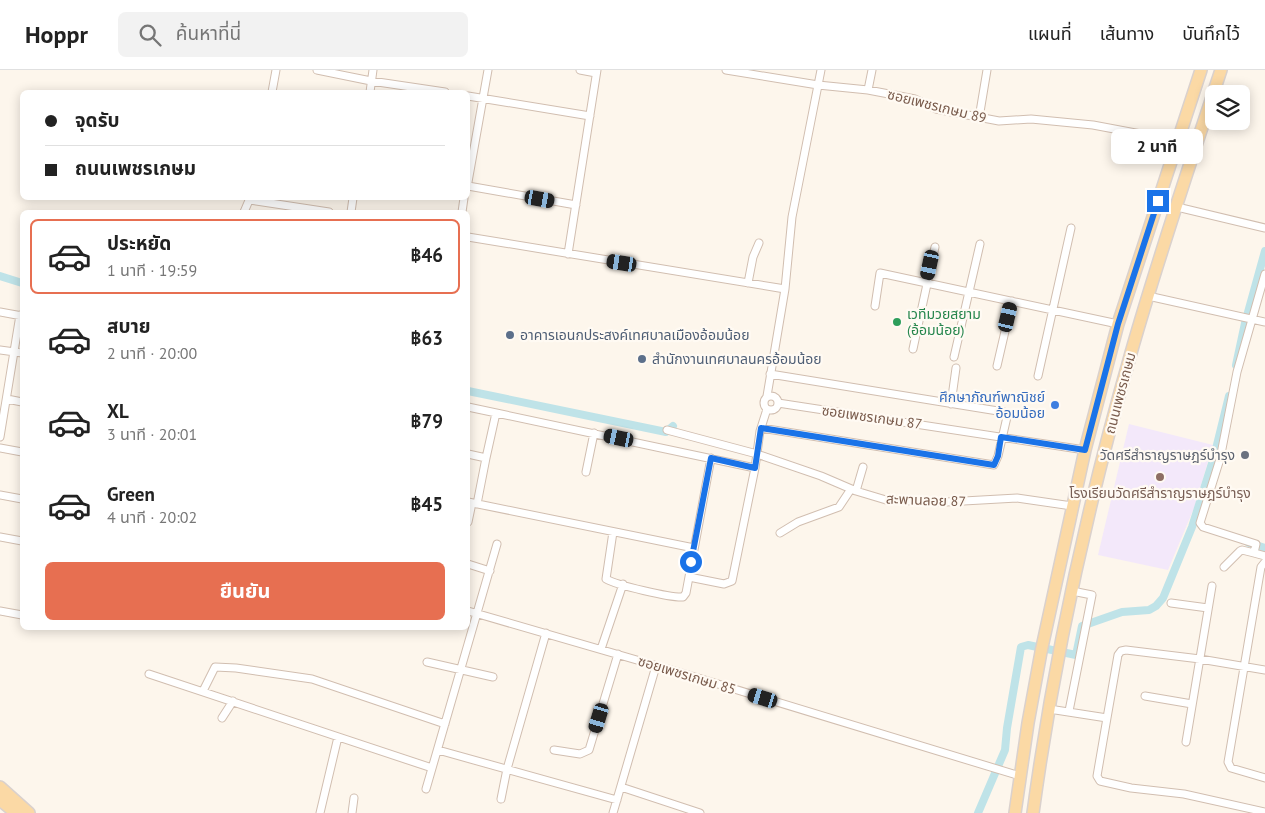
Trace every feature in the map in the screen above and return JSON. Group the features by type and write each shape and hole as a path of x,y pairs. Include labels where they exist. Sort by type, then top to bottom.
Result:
{"main road":[{"name":"ถนนเพชรเกษม","path":"1015,813 1042,649 1077,483 1104,374 1118,324 1201,70"},
{"name":"ถนนเพชรเกษม","path":"1033,813 1049,709 1072,590 1104,454 1148,296 1221,70"},
{"path":"1104,374 1124,378"},
{"path":"1085,450 1104,454"},
{"path":"1077,483 1096,487"},
{"path":"0,787 29,813"},
{"path":"0,800 16,813"},
{"path":"0,809 5,813"}],"street":[{"path":"272,90 276,70"},
{"path":"317,70 371,81 432,90"},
{"path":"370,90 373,70"},
{"path":"470,171 488,70"},
{"path":"568,254 597,71 580,70"},
{"name":"ซอยเพชรเกษม 89","path":"726,70 818,85 868,90 915,99 936,109 979,118 999,121 1031,119 1093,125 1178,141"},
{"path":"689,578 724,584 732,581 755,468 761,428 767,410 763,403 767,396 785,289 792,217 820,70"},
{"path":"868,90 872,70"},
{"path":"979,118 987,70"},
{"path":"470,96 590,116"},
{"path":"470,186 576,205"},
{"path":"256,200 318,210"},
{"path":"1177,207 1265,228"},
{"path":"1038,376 1070,228"},
{"path":"470,237 785,289"},
{"path":"748,283 753,257 759,243"},
{"path":"954,357 980,244"},
{"path":"913,349 934,247"},
{"path":"875,306 880,273 1118,324"},
{"path":"1265,274 1249,318 1220,458 1200,523 1202,526 1255,549 1265,556"},
{"path":"1148,296 1265,322"},
{"path":"997,366 1012,301"},
{"path":"0,312 20,316"},
{"path":"0,437 20,321"},
{"path":"0,350 20,353"},
{"path":"951,404 956,368"},
{"path":"761,428 994,465 998,456 1007,416 1004,412 770,374"},
{"path":"767,396 776,397 778,404 774,410 767,410"},
{"path":"7,399 20,402"},
{"name":"ซอยเพชรเกษม 87","path":"778,404 1085,450"},
{"path":"470,407 755,468"},
{"path":"496,413 486,458 472,503 694,548"},
{"name":"สะพานลอย 87","path":"667,430 757,454 820,476 853,490 886,500 946,502 1018,498 1072,506"},
{"path":"586,472 594,433"},
{"path":"0,448 20,452"},
{"path":"470,454 486,458"},
{"path":"613,532 605,576 608,580 683,598 689,578 711,458"},
{"path":"780,533 798,522 839,507 853,490 863,467"},
{"path":"0,495 20,499"},
{"path":"0,537 20,541"},
{"path":"426,788 497,544"},
{"path":"1224,567 1240,551 1255,549"},
{"path":"1265,562 1261,567 1228,766 1240,772 1265,778"},
{"path":"470,565 490,571"},
{"path":"601,649 623,584"},
{"path":"1186,742 1212,586"},
{"path":"1068,711 1092,595 1072,590"},
{"path":"1171,603 1208,608"},
{"path":"0,611 20,615"},
{"name":"ซอยเพชรเกษม 85","path":"470,611 618,654 1020,776"},
{"path":"501,799 507,769 546,633"},
{"path":"1265,670 1136,650 1121,651 1118,656 1097,776 1100,781 1131,788 1184,794 1265,812"},
{"path":"554,750 580,754 589,750 618,654"},
{"path":"426,662 493,677"},
{"path":"613,813 656,666"},
{"path":"203,691 215,667 236,668 312,680 446,724"},
{"path":"149,674 432,768"},
{"path":"1145,696 1192,704"},
{"path":"222,718 233,701"},
{"path":"1049,709 1107,718"},
{"path":"320,813 338,737"},
{"path":"438,750 617,800"},
{"path":"621,787 700,813"},
{"path":"352,813 354,798"}],"shaded area":[{"name":"โรงเรียนวัดศรีสําราญราษฎร์บํารุง","path":"1129,424 1213,445 1194,508 1168,570 1098,555"}],"waterway":[{"path":"1236,365 1245,323 1265,251"},
{"path":"0,276 20,282"},
{"path":"470,391 666,432 673,426"},
{"path":"978,813 1005,750 1021,647 1028,645 1076,655 1082,626 1122,612 1149,610 1156,606 1163,598 1192,527 1214,457 1229,396"},
{"path":"1249,543 1265,548"}],"place":[{"name":"เวทีมวยสยาม (อ้อมน้อย)","path":"897,322"},
{"name":"อาคารเอนกประสงค์เทศบาลเมืองอ้อมน้อย","path":"510,335"},
{"name":"สำนักงานเทศบาลนครอ้อมน้อย","path":"642,359"},
{"name":"ศึกษาภัณฑ์พาณิชย์ อ้อมน้อย","path":"1055,405"},
{"name":"วัดศรีสําราญราษฎร์บํารุง","path":"1245,455"},
{"name":"โรงเรียนวัดศรีสําราญราษฎร์บํารุง","path":"1160,477"}],"route":[{"path":"691,562 711,458 755,468 761,428 994,465 996,464 1001,437 1085,450 1118,324 1158,201"}]}
